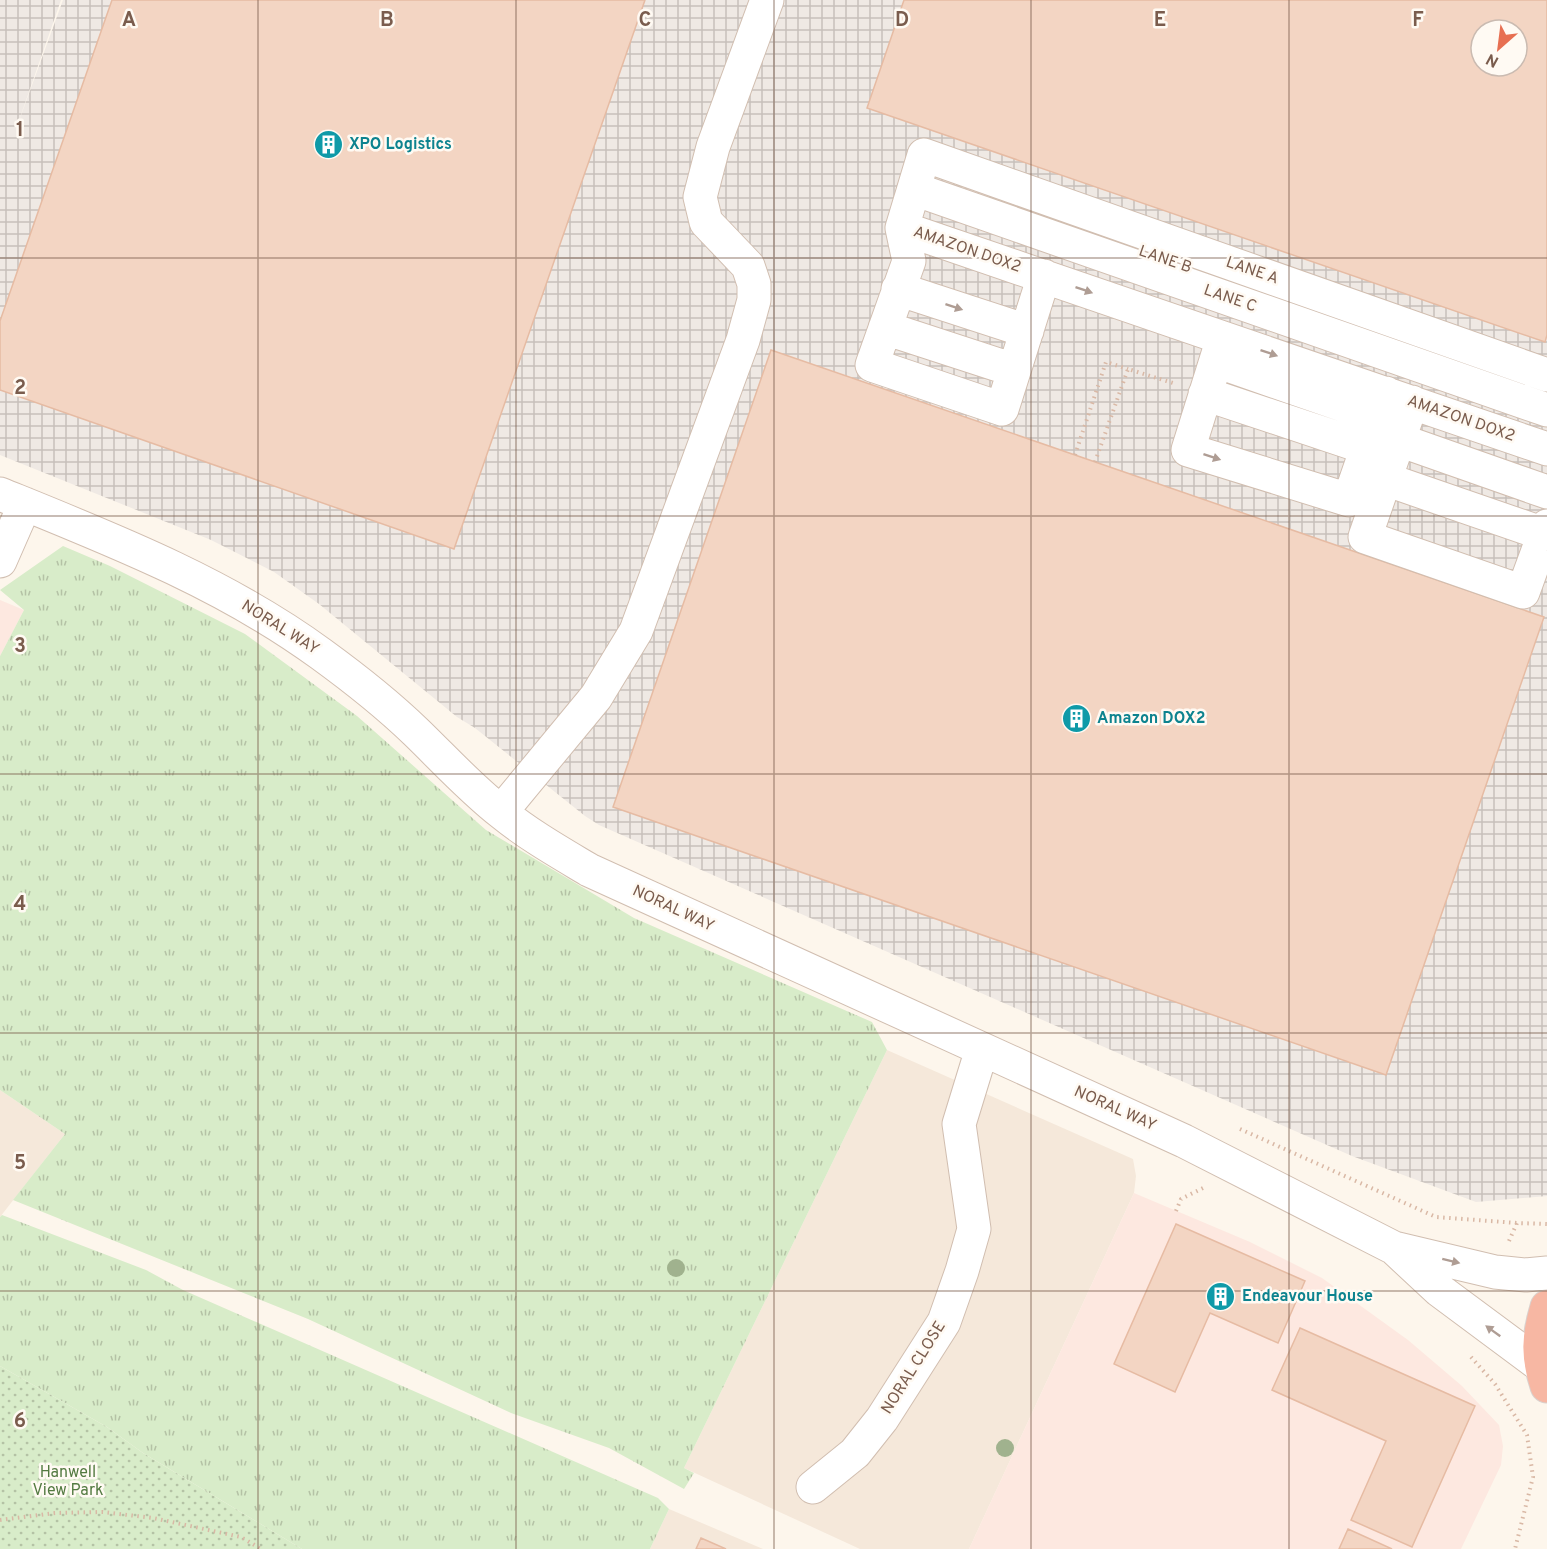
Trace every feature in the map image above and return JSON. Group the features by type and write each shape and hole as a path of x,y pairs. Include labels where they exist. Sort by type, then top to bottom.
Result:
{"highway":[{"path":"1543,1376 1539,1332 1547,1307"}],"street":[{"path":"501,812 596,697 636,631 743,340 754,300 754,284 748,266 706,222 700,197 714,147 767,0"},
{"name":"AMAZON DOX2","path":"918,173 896,288 1026,332 1208,385 1382,451 1547,449"},
{"name":"LANE A","path":"918,173 1547,375"},
{"name":"LANE B","path":"918,173 1547,396"},
{"name":"LANE C","path":"918,173 1547,410"},
{"path":"896,288 1026,332 1002,410 872,365 896,288"},
{"path":"1382,451 1349,501 1188,450 1208,385 1382,451 1547,492"},
{"path":"1382,451 1547,471"},
{"path":"1382,451 1541,540 1523,592 1365,537 1382,451"},
{"path":"0,561 12,499"},
{"name":"NORAL WAY","path":"12,499 110,538 199,581 262,615 321,654 371,693 501,812 545,844 589,870 1184,1140 1394,1248 1495,1272 1526,1275 1547,1273"},
{"name":"NORAL CLOSE","path":"813,1487 855,1453 882,1419 944,1322 974,1229 959,1124 982,1049"},
{"name":"NORAL WAY","path":"1394,1248 1439,1290 1543,1376"}],"path":[{"path":"1075,455 1106,362 1128,369 1208,385"},
{"path":"1095,462 1128,369"},
{"path":"1230,1125 1436,1217 1517,1223"},
{"path":"0,1520 16,1516 103,1512 153,1518 241,1537 261,1549"}],"shaded area":[{"path":"0,0 61,0 16,129 63,0 1547,0 1547,1196 1476,1202 1352,1156 599,825 475,728 457,717 319,604 274,572 211,540 0,455"},
{"path":"0,600 24,610 0,656"},
{"path":"887,1050 1133,1159 1136,1176 1134,1193 969,1549 860,1549 684,1468"},
{"path":"0,1090 65,1134 0,1217"},
{"path":"1134,1193 1250,1242 1322,1278 1408,1340 1462,1386 1499,1425 1503,1446 1501,1465 1461,1549 969,1549"},
{"path":"669,1509 763,1549 650,1549"}],"green space":[{"path":"63,546 110,566 245,634 357,716 486,830 634,918 872,1022 887,1050 684,1468 694,1473 684,1489 609,1448 511,1413 308,1319 13,1200 65,1134 0,1090 0,656 24,610 0,590"},
{"path":"2,1215 146,1270 183,1290 658,1498 669,1509 650,1549 302,1549 143,1453 107,1427 0,1366 0,1217"},
{"name":"Hanwell View Park","path":"0,1366 107,1427 143,1453 302,1549 0,1549"}],"building":[{"name":"XPO Logistics","path":"112,0 645,0 454,549 0,390 0,321"},
{"path":"904,0 1547,0 1547,335 1545,342 867,108"},
{"name":"Amazon DOX2","path":"771,350 1544,617 1386,1075 613,807"},
{"name":"Endeavour House","path":"1176,1224 1305,1281 1278,1343 1210,1313 1175,1392 1114,1364"},
{"path":"1300,1328 1475,1406 1412,1547 1351,1520 1386,1441 1272,1390"},
{"path":"1348,1529 1392,1549 1339,1549"},
{"path":"701,1538 726,1549 696,1549"}],"place":[{"name":"XPO Logistics","path":"328,145"},
{"name":"Amazon DOX2","path":"1076,719"},
{"name":"Endeavour House","path":"1221,1297"}]}
